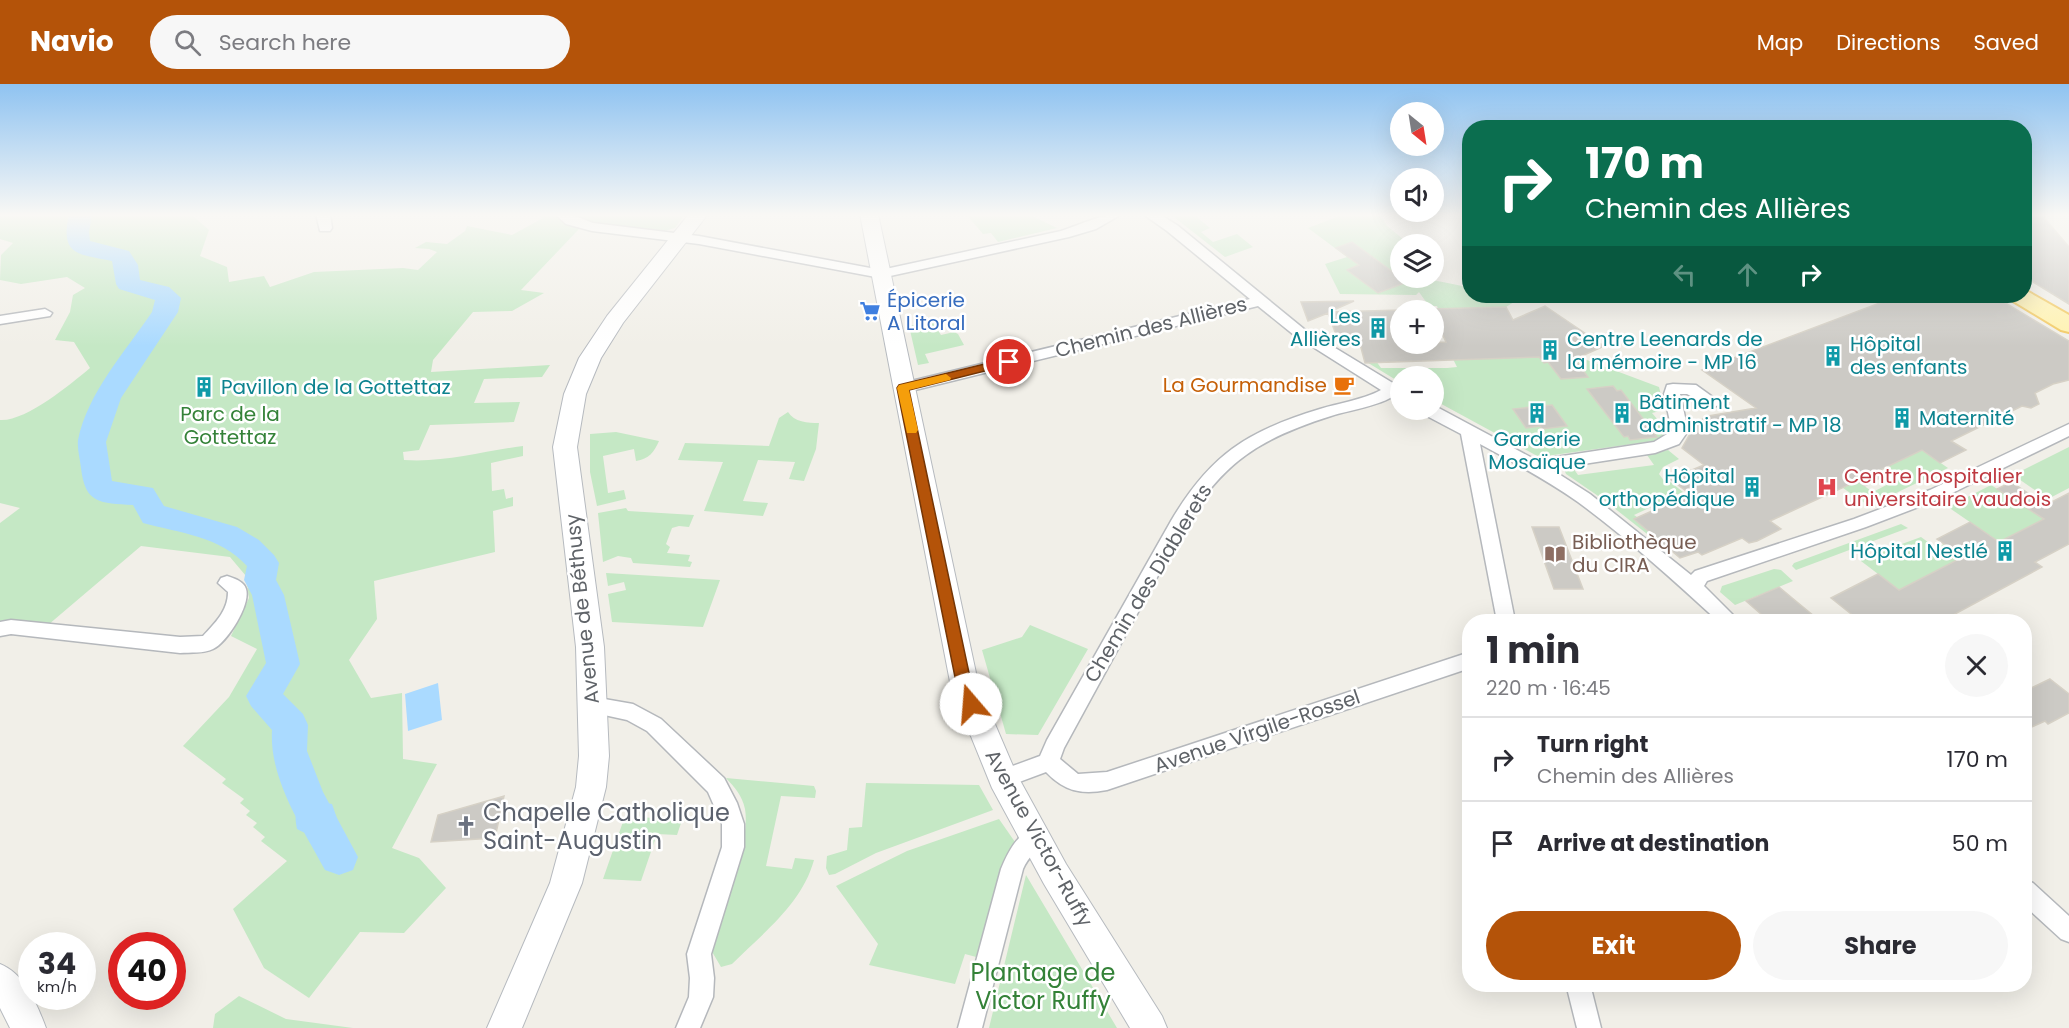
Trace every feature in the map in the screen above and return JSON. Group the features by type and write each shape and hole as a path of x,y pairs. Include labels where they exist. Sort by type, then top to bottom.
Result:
{"main road":[{"path":"2032,303 2069,325"}],"street":[{"name":"Avenue de Béthusy","path":"504,1028 568,878 591,787 594,756 590,647 565,447 574,394 590,358 614,320 664,258"},
{"path":"796,258 881,274 954,258"},
{"name":"Avenue Victor-Ruffy","path":"878,258 964,687 1003,779 1035,837 1150,1028"},
{"path":"1208,258 1299,332 1390,388"},
{"name":"Chemin des Allières","path":"903,388 1259,301"},
{"path":"0,320 45,313"},
{"path":"1534,466 1655,447 1673,440 1678,436 1680,426 1672,394 1673,389 1690,389 1713,403"},
{"name":"Chemin des Diablerets","path":"1049,762 1054,746 1173,534 1213,473 1228,459 1263,436 1390,394"},
{"path":"1444,418 1534,466 1584,498 1693,587 1722,614"},
{"path":"1693,587 1701,576 1860,523 1936,494 2069,429"},
{"path":"1469,431 1505,614"},
{"path":"0,629 11,627 180,645 208,643 231,616 238,601 237,589 227,583"},
{"name":"Avenue Virgile-Rossel","path":"1049,762 1062,776 1083,786 1107,781 1462,663"},
{"path":"593,705 623,710 645,717 654,724 716,785 726,803 733,824 733,847 699,954 702,978 701,997 688,1028"},
{"path":"1003,779 1049,762"},
{"path":"970,1028 1012,869 1017,856 1035,837"},
{"path":"2032,897 2069,931"},
{"path":"0,981 13,997 28,1028"},
{"path":"1580,992 1589,1028"}],"green space":[{"name":"Parc de la Gottettaz","path":"1,258 205,258 227,267 229,282 264,276 270,287 314,272 403,268 418,270 431,258 551,258 521,290 544,293 512,311 473,312 433,360 431,372 550,365 542,377 484,379 474,403 520,402 514,422 430,425 419,450 403,452 404,460 434,460 523,446 523,456 491,463 492,491 504,489 506,499 513,497 513,506 493,511 495,552 374,581 377,619 349,660 371,698 402,693 403,759 437,764 392,848 419,858 446,888 404,933 360,932 309,998 264,968 233,909 287,861 261,841 265,837 253,827 257,823 246,815 250,811 240,803 244,799 222,783 226,779 183,746 229,697 257,649 231,636 249,598 246,576 230,557 141,546 48,625 0,624 0,523 20,508 0,503 0,420 10,419 34,409 90,368 74,342 55,340 70,312 73,295 85,288 67,277 21,284 0,280"},
{"path":"1344,258 1390,258 1390,288 1444,288 1444,283 1462,286 1462,303 1512,303 1506,307 1490,308 1519,332 1444,334 1444,300 1425,300 1419,292 1416,295 1340,294 1325,264"},
{"path":"932,321 941,335 954,332 958,334 964,345 925,354 929,363 918,365 909,326"},
{"path":"1539,356 1544,363 1548,362 1561,379 1587,376 1572,358 1579,357 1659,387 1661,395 1650,397 1660,411 1652,413 1664,427 1675,426 1666,436 1654,441 1539,457 1444,405 1444,368 1457,367 1453,359"},
{"path":"1365,361 1376,361 1381,368 1390,368 1390,376"},
{"path":"788,412 798,420 819,423 816,449 804,481 789,479 795,462 758,460 743,501 768,503 763,516 704,511 723,462 678,460 685,443 769,446 779,418"},
{"path":"616,432 659,441 650,454 641,460 636,461 634,449 603,456 608,493 624,490 626,499 597,506 590,472 590,434"},
{"path":"2069,447 2069,488 2048,499 2013,475"},
{"path":"1668,450 1679,459 1663,467 1659,474 1665,482 1669,481 1683,492 1634,515 1637,517 1634,519 1662,543 1656,541 1604,500 1566,474 1564,469 1571,465 1578,475 1654,465 1647,455"},
{"path":"1922,450 1948,468 1869,506 1843,488 1857,481 1873,492 1900,478 1885,467"},
{"path":"1991,485 2044,519 1999,542 1948,507"},
{"path":"626,508 628,511 694,515 689,527 672,528 666,544 670,547 667,553 690,555 688,561 692,562 690,567 633,563 631,558 618,556 603,562 598,513"},
{"path":"1901,524 1908,528 1796,570 1792,566 1794,563"},
{"path":"1921,537 1936,548 1944,544 1963,557 1899,590 1861,561 1861,559"},
{"path":"1774,569 1781,570 1793,581 1735,605 1720,592 1722,586"},
{"path":"606,573 720,580 703,627 612,622 608,594 626,590 624,582 608,586"},
{"path":"1030,625 1088,649 1038,735 1006,734 982,650 1022,637"},
{"path":"726,778 814,786 816,791 815,798 781,796 766,866 792,869 795,858 814,860 808,876 780,917 732,964 721,967 711,950 740,859 746,823 742,800"},
{"path":"866,783 979,785 993,810 876,853 829,875 826,868 827,856 847,850 849,828 862,827"},
{"path":"625,816 682,820 677,835 657,834 641,881 603,879"},
{"path":"999,819 1015,842 980,958 965,954 955,984 869,965 878,944 836,886 907,851"},
{"name":"Plantage de Victor Ruffy","path":"1026,875 1117,1028 989,1028"},
{"path":"239,996 286,1019 353,1028 213,1028 215,1014"}],"water":[{"path":"438,683 442,720 408,731 405,694"},
{"path":"307,799 332,804 340,827 319,837 297,829 296,812"}],"building":[{"path":"1350,258 1374,258 1390,270 1391,288 1378,293 1347,270 1359,265"},
{"path":"2032,258 2069,258 2069,304 2032,281"},
{"path":"1354,301 1329,312 1390,310 1390,354 1444,354 1444,342 1446,342 1444,309 1506,307 1513,320 1545,306 1604,346 1575,359 1588,377 1561,379 1548,362 1544,363 1539,357 1365,363 1359,340 1338,340 1328,313 1308,321 1301,302"},
{"path":"1879,303 2006,303 2069,341 2069,380 2053,384 2035,393 2039,404 2031,408 2022,406 1951,441 1966,450 1940,463 1922,450 1876,472 1879,473 1875,475 1880,478 1865,486 1857,481 1770,521 1781,529 1757,541 1749,543 1742,538 1702,555 1698,552 1680,558 1634,519 1690,494 1670,479 1704,465 1682,448 1696,423 1708,416 1756,408 1702,370"},
{"name":"Bâtiment administratif - MP 18","path":"1613,386 1617,391 1621,390 1657,437 1630,440 1628,436 1624,437 1587,389"},
{"name":"Garderie Mosaïque","path":"1552,405 1567,426 1526,428 1513,409"},
{"name":"Hôpital Nestlé","path":"2011,482 2046,505 2069,493 2069,544 2035,562 2042,567 1955,614 1851,614 1831,598 1878,574 1899,590 1963,557 1937,539 1970,522 1999,542 2044,519 1997,489"},
{"name":"Bibliothèque du CIRA","path":"1532,527 1559,527 1583,589 1554,589"},
{"path":"1779,587 1812,614 1761,614 1746,601"},
{"path":"2050,679 2069,694 2069,713 2048,724 2045,721 2032,727 2032,688"},
{"name":"Chapelle Catholique Saint-Augustin","path":"504,796 495,838 431,842 438,815"}],"waterway":[{"path":"121,258 126,265 128,284 160,292 168,298 165,312 107,397 92,442 98,486 110,493 142,495 154,515 226,535 248,548 263,563 260,580 268,595 283,664 263,696 290,725 289,751 307,799 339,857"}],"slow traffic":[{"path":"911,430 903,388 946,378"}],"place":[{"name":"Épicerie A Litoral","path":"870,311"},
{"name":"Les Allières","path":"1378,328"},
{"name":"Centre Leenards de la mémoire - MP 16","path":"1550,350"},
{"name":"Hôpital des enfants","path":"1833,356"},
{"name":"La Gourmandise","path":"1344,385"},
{"name":"Pavillon de la Gottettaz","path":"204,387"},
{"name":"Garderie Mosaïque","path":"1537,413"},
{"name":"Bâtiment administratif - MP 18","path":"1622,413"},
{"name":"Maternité","path":"1902,418"},
{"name":"Hôpital orthopédique","path":"1752,487"},
{"name":"Centre hospitalier universitaire vaudois","path":"1827,487"},
{"name":"Hôpital Nestlé","path":"2005,551"},
{"name":"Bibliothèque du CIRA","path":"1555,554"},
{"name":"Chapelle Catholique Saint-Augustin","path":"466,826"}],"route":[{"path":"971,704 964,687 903,388 1009,362"}]}
